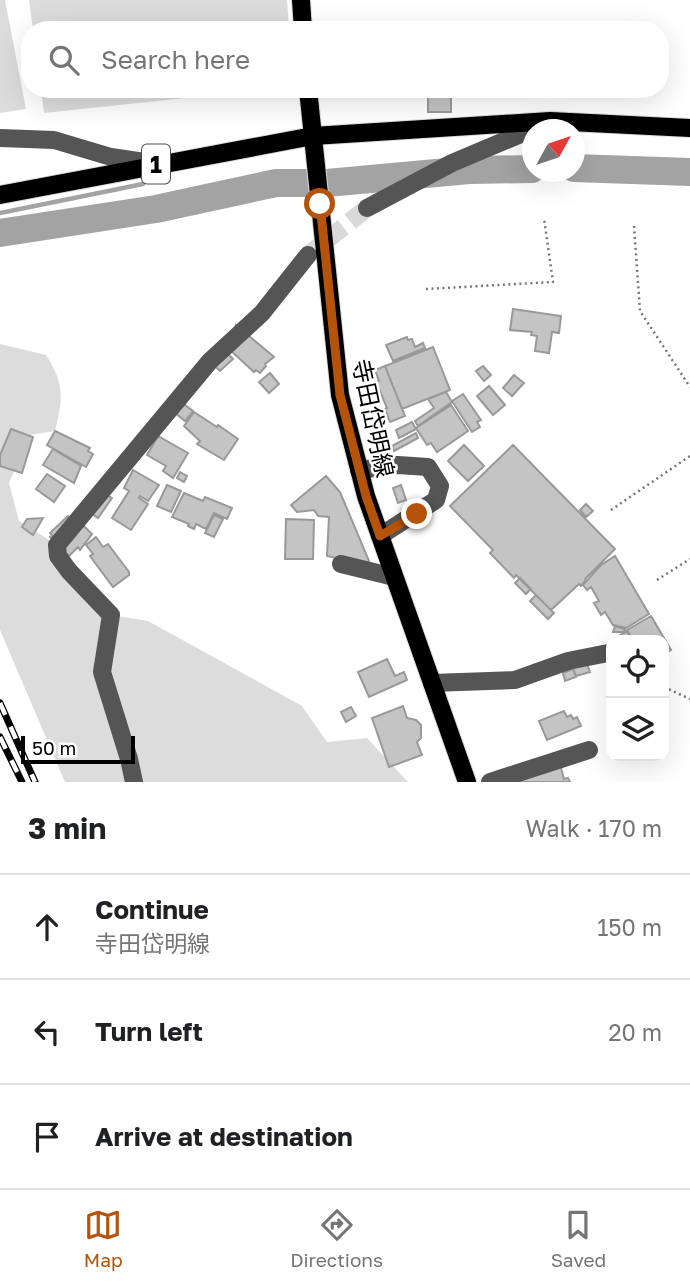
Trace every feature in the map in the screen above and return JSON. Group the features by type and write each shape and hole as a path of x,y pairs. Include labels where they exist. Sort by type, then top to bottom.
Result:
{"main road":[{"path":"301,0 302,21"},
{"name":"寺田岱明線","path":"308,98 340,395 359,470 380,536 467,782"},
{"path":"313,136 522,123"},
{"path":"585,123 690,128"},
{"name":"1","path":"0,195 313,136"}],"street":[{"path":"367,208 452,163 522,133"},
{"path":"0,138 54,140 111,157 158,164"},
{"path":"134,782 102,672 111,615 69,571 58,556 57,545 210,361 262,313 308,255"},
{"path":"359,470 398,466 428,467 440,486 436,500 380,536"},
{"path":"341,564 394,577"},
{"path":"432,683 515,680 568,661 606,653"},
{"path":"490,782 589,750"}],"path":[{"path":"426,289 553,282 544,218"},
{"path":"634,226 640,311 690,387"},
{"path":"611,510 690,456"},
{"path":"657,580 690,559"},
{"path":"669,689 690,699"}],"shaded area":[{"path":"0,0 5,0 21,83 21,98 24,98 26,109 0,113"},
{"path":"29,0 287,0 288,21 32,21"},
{"path":"42,98 185,98 44,113"},
{"path":"0,344 46,355 57,375 61,392 55,431 30,435 9,483 19,521 57,545 111,615 148,621 302,706 327,742 367,738 408,782 65,782 0,630"}],"building":[{"path":"428,98 451,98 451,112 428,112"},
{"path":"513,309 561,316 559,333 552,332 549,353 535,351 537,336 531,335 532,332 510,330"},
{"path":"236,325 274,357 265,364 260,373 256,370 254,372 229,349"},
{"path":"407,337 408,340 412,339 415,347 423,343 425,348 393,361 386,345"},
{"path":"219,345 233,359 220,371 206,358"},
{"path":"433,347 450,390 402,409 385,366"},
{"path":"385,366 405,416 390,422 376,382 379,381 375,370"},
{"path":"483,366 491,375 484,381 476,371"},
{"path":"270,373 279,384 269,393 259,382"},
{"path":"514,375 524,383 512,396 503,388"},
{"path":"489,386 505,405 493,415 477,396"},
{"path":"446,392 452,402 418,426 415,421 434,408 428,399"},
{"path":"463,394 481,420 477,422 480,427 472,432 452,401"},
{"path":"181,402 193,411 185,421 174,412"},
{"path":"451,405 468,431 437,452 431,443 427,445 416,428"},
{"path":"194,412 238,439 224,460 197,444 200,441 184,426"},
{"path":"412,422 416,429 399,438 396,430"},
{"path":"11,429 33,437 22,473 0,466 0,455"},
{"path":"55,431 90,448 88,451 93,454 86,467 47,445"},
{"path":"416,433 418,438 394,451 392,446"},
{"path":"158,436 188,453 173,478 163,471 166,466 147,455"},
{"path":"464,445 484,466 468,481 448,461"},
{"path":"513,445 615,549 581,586 579,584 551,610 516,575 514,578 490,553 493,550 450,506"},
{"path":"53,449 81,466 74,483 43,465"},
{"path":"133,470 159,485 148,501 140,496 139,498 148,504 131,530 112,518 129,491 124,488"},
{"path":"180,472 187,476 184,482 177,478"},
{"path":"47,474 65,486 54,502 36,489"},
{"path":"326,476 340,492 369,561 365,564 327,556 329,517 318,516 314,510 297,512 291,505"},
{"path":"167,485 181,491 171,512 157,506"},
{"path":"401,485 406,500 398,503 393,488"},
{"path":"96,488 112,498 98,518 81,506"},
{"path":"184,493 203,501 205,497 232,508 227,519 214,513 206,529 196,524 194,529 172,517"},
{"path":"586,504 593,511 586,517 580,510"},
{"path":"214,515 223,519 214,537 205,533"},
{"path":"68,516 80,529 84,526 92,534 80,550 78,547 69,556 50,537 50,533"},
{"path":"43,518 33,535 22,527 27,519"},
{"path":"286,519 314,520 313,559 285,559"},
{"path":"96,537 103,547 108,544 129,572 129,575 113,587 90,556 93,554 86,545"},
{"path":"615,556 649,614 626,628 613,625 605,612 601,615 594,603 599,601 591,587 587,590 583,585 601,565"},
{"path":"520,578 531,589 526,594 515,583"},
{"path":"536,595 554,613 548,619 530,601"},
{"path":"651,616 662,635 630,635 627,630"},
{"path":"615,626 625,629 624,632 613,632"},
{"path":"387,659 395,676 404,672 407,680 369,697 358,672"},
{"path":"586,661 590,672 576,676 572,665"},
{"path":"573,669 576,677 565,681 563,673"},
{"path":"403,706 407,718 416,720 421,725 421,738 417,742 422,755 389,767 372,718"},
{"path":"351,707 356,716 346,722 341,712"},
{"path":"564,711 567,717 577,717 581,726 547,740 539,721"},
{"path":"560,764 564,779 568,778 570,782 502,782"}],"waterway":[{"path":"585,168 690,172"},
{"path":"0,233 156,209 276,183 327,183 469,170 522,169"},
{"path":"0,213 143,184"}],"tunnel":[{"path":"308,255 367,208"}],"railway":[{"path":"0,703 35,782"},
{"path":"0,737 22,782"}],"route":[{"path":"320,204 340,395 366,496 380,536 417,514"}]}
